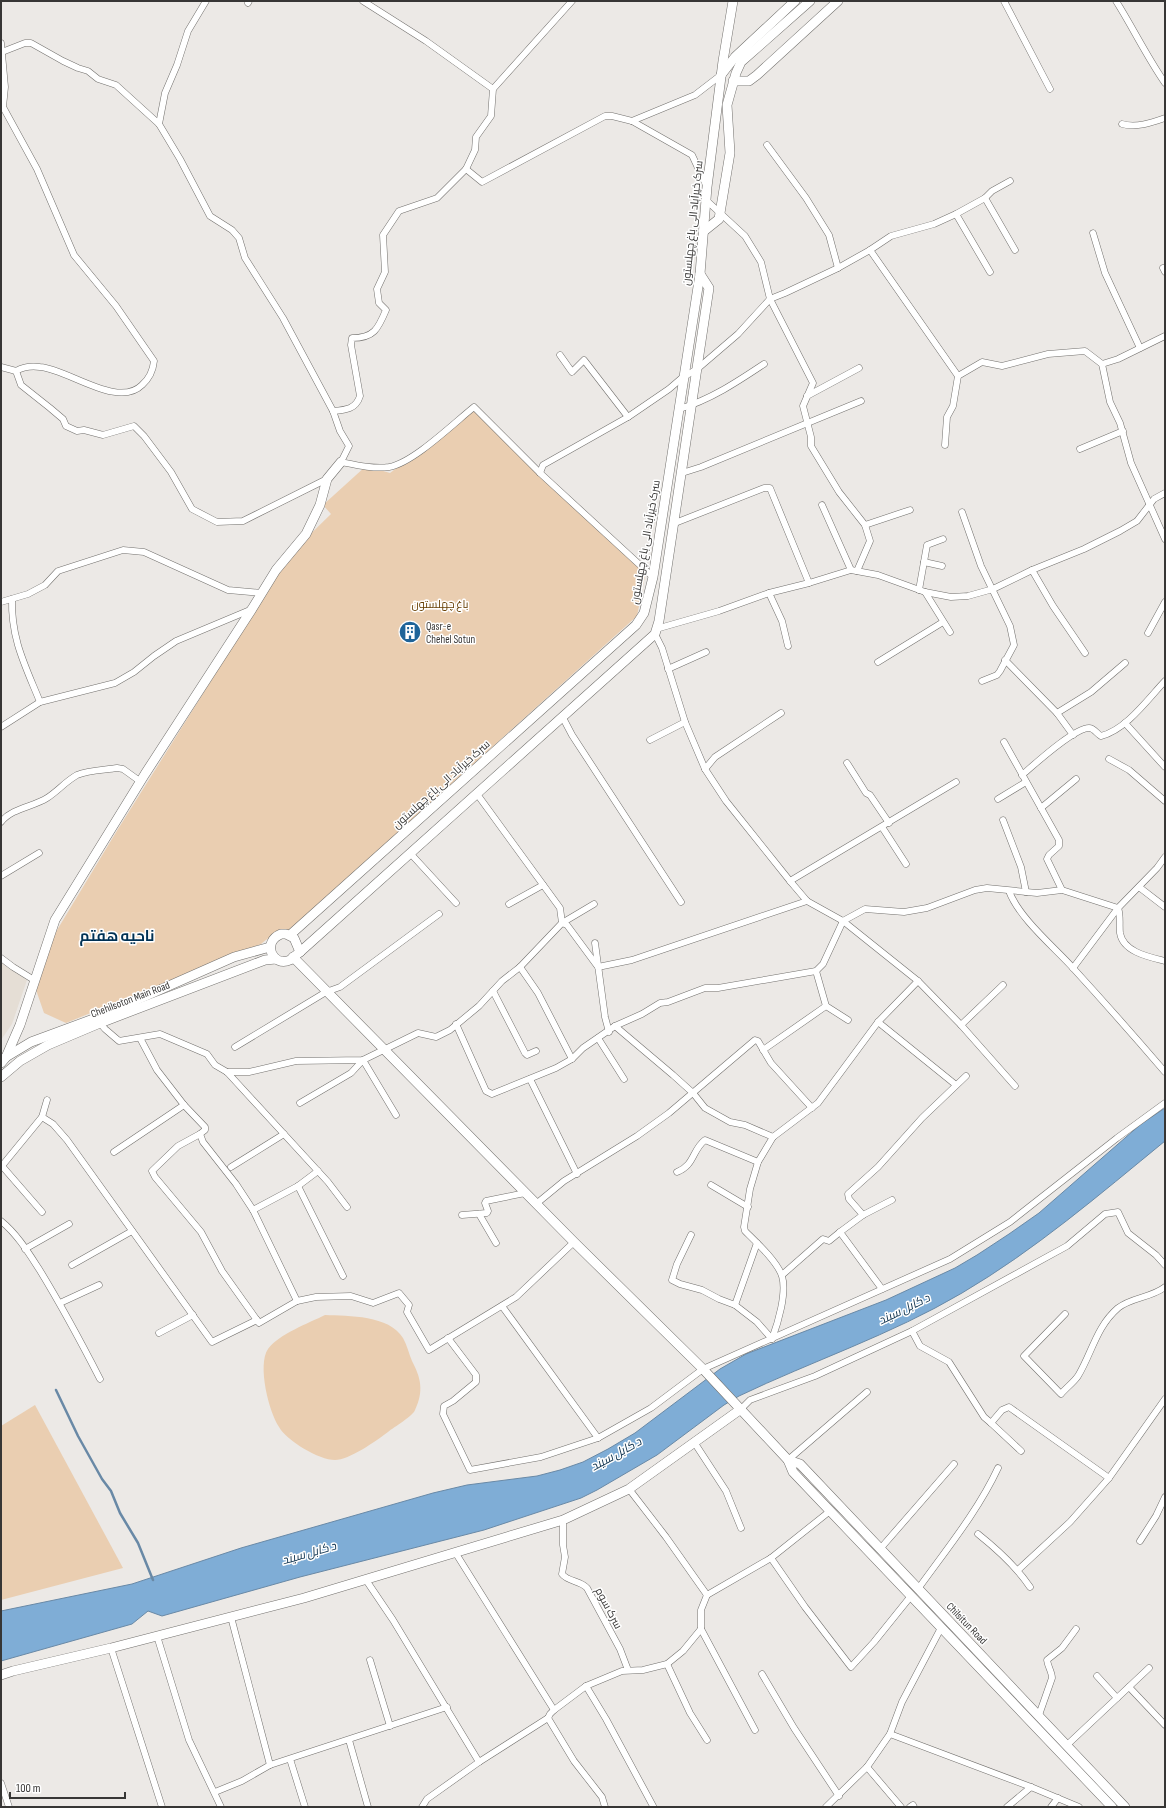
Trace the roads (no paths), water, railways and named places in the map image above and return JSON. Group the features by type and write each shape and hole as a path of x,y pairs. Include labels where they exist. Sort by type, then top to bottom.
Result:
{"main road":[{"name":"سرک خیرآباد الی باغ چهلستون","path":"290,935 636,625 644,613 653,576 700,274 707,187 721,75 733,1"},
{"path":"721,75 735,58 795,1"},
{"path":"704,231 719,219 730,154 727,105 733,81 741,62 810,1"},
{"path":"733,81 749,81 757,75 838,1"},
{"path":"296,955 297,942 290,935 286,934 277,936 273,939 270,947 273,956 276,959 284,961 296,955 477,794 655,631 659,621 675,523 709,288 700,274"},
{"path":"4,1060 20,1025 55,920 140,782 276,570 306,534 320,505 327,479 340,462"},
{"name":"Chehilsoton Main Road","path":"1,1077 20,1061 98,1020 234,957 270,947"},
{"name":"Chilsitun Road","path":"296,955 326,992 735,1402 788,1460 793,1472 1112,1807"},
{"name":"Chehilsoton Main Road","path":"4,1060 31,1042 98,1020 265,960 276,959"},
{"path":"20,1025 25,1035 31,1042"},
{"path":"1,1675 231,1617 366,1580 563,1520 629,1489 741,1409"},
{"name":"Chilsitun Road","path":"788,1460 800,1464 1125,1807"}],"street":[{"path":"159,124 165,93 177,65 188,31 206,1"},
{"path":"363,1 426,41 493,89"},
{"path":"333,411 350,409 357,403 360,396 351,345 352,338 358,338 376,331 386,310 379,304 377,289 385,272 383,236 399,212 437,198 466,169 475,150 476,137 491,116 493,89 572,1"},
{"path":"1004,1 1050,89"},
{"path":"1116,1 1136,32 1150,60 1165,84"},
{"path":"1,367 16,370 21,368 42,367 108,391 130,392 138,389 148,380 153,370 154,361 116,306 74,255 37,170 3,107 5,87 1,48 31,43 63,61 78,68 88,70 98,79 116,85 159,124 180,159 210,216 232,230 238,238 245,258 282,318 333,411 340,431 349,446 340,462 370,467 390,467 410,458 474,407 540,473 653,576"},
{"path":"632,121 695,95 721,75"},
{"path":"466,169 475,178 482,182 605,116 612,116 632,121 692,155 707,187"},
{"path":"1122,124 1130,127 1152,123 1165,118"},
{"path":"767,145 806,198 829,235 838,268"},
{"path":"540,473 544,465 628,417 669,389 683,377 696,370 738,334 770,299 838,268 891,236 934,224 956,214 985,198 1010,180"},
{"path":"985,198 1015,250"},
{"path":"706,200 745,236 761,262 770,299 813,383 803,406 811,437 811,446 839,492 865,524 870,541 854,570"},
{"path":"956,214 990,272"},
{"path":"1093,233 1105,273 1140,348"},
{"path":"870,250 958,376 953,406 947,417 945,445"},
{"path":"1102,364 1118,359 1165,336"},
{"path":"958,376 982,362 1002,366 1048,354 1086,351 1102,364 1110,402 1122,432 1131,463 1165,539"},
{"path":"560,355 572,372 584,360 628,417"},
{"path":"679,409 727,388 764,364"},
{"path":"807,396 859,368"},
{"path":"16,370 20,385 63,419 66,426 77,431 84,430 103,435 134,426 144,436 171,472 192,509 217,522 243,521 327,479"},
{"path":"682,473 701,467 861,401"},
{"path":"1080,449 1122,432"},
{"path":"675,523 764,488 770,488 809,584"},
{"path":"1015,1086 961,1025 918,981 843,921 807,901 726,801 706,769 685,722 662,648 655,631 719,611 769,593 809,584 854,570 878,575 922,591 951,597 968,596 993,590 1032,570 1084,549 1120,532 1136,521 1154,499 1165,494"},
{"path":"822,505 854,570"},
{"path":"865,524 910,510"},
{"path":"962,512 981,566 1010,626 1014,645 997,675 982,681"},
{"path":"943,539 927,545 922,591 950,632"},
{"path":"1,602 28,594 45,585 58,571 122,550 144,552 228,590 262,593"},
{"path":"924,562 942,566"},
{"path":"1032,570 1053,606 1085,653"},
{"path":"769,593 782,621 788,646"},
{"path":"12,599 14,632 22,660 40,702"},
{"path":"1148,634 1165,602"},
{"path":"1,727 40,702 115,683 134,672 176,641 252,609"},
{"path":"878,662 943,622"},
{"path":"668,669 706,652"},
{"path":"1005,660 1056,713 1073,735"},
{"path":"1056,713 1091,692 1125,663"},
{"path":"1022,775 1073,735 1088,728 1093,729 1102,736 1125,723 1165,681"},
{"path":"706,769 715,757 781,713"},
{"path":"562,716 572,735 681,902"},
{"path":"650,740 685,722"},
{"path":"1125,723 1165,767"},
{"path":"1004,742 1059,840 1059,846 1049,855 1047,859 1062,890"},
{"path":"1109,759 1129,770 1165,801"},
{"path":"847,763 866,793 870,796 889,823"},
{"path":"1,822 4,818 21,808 47,798 78,775 117,768 123,769 140,782"},
{"path":"1041,808 1076,779"},
{"path":"790,881 956,782"},
{"path":"998,799 1026,782"},
{"path":"477,794 560,908 562,923"},
{"path":"1003,820 1021,866 1026,892"},
{"path":"882,827 906,864"},
{"path":"410,853 456,902"},
{"path":"1,876 39,854"},
{"path":"1073,968 1118,908 1139,887 1165,857"},
{"path":"509,904 543,885"},
{"path":"1139,887 1165,907"},
{"path":"456,1024 467,1052 488,1094 492,1094 530,1079 572,1059 583,1048 609,1032 615,1026 642,1014 660,1003 668,1002 705,988 718,988 816,970 823,964 843,921 865,909 904,912 927,908 974,890 987,888 1037,893 1062,890 1118,908"},
{"path":"1009,891 1012,899 1034,926 1165,1072"},
{"path":"598,967 632,960 807,901"},
{"path":"300,1104 351,1073 363,1060 418,1032 436,1037 450,1030 479,1006 502,981 520,967 562,923 594,904"},
{"path":"1118,908 1120,934 1129,949 1148,957 1165,961"},
{"path":"235,1047 326,992 340,987 438,914"},
{"path":"562,923 567,926 598,967"},
{"path":"595,943 609,1032"},
{"path":"1,958 34,980"},
{"path":"520,967 538,993 572,1059"},
{"path":"816,970 826,1006 848,1020"},
{"path":"772,1339 777,1324 783,1291 782,1276 772,1261 745,1231 750,1189 758,1162 773,1137 818,1103 878,1022 918,981"},
{"path":"961,1025 1004,985"},
{"path":"493,991 525,1053 527,1055 536,1051"},
{"path":"763,1050 826,1006"},
{"path":"98,1020 119,1041 160,1034 207,1054 215,1064 227,1072 318,1171 347,1207"},
{"path":"878,1022 956,1085"},
{"path":"615,1026 693,1093 700,1104 716,1115 730,1122 745,1125 773,1137"},
{"path":"140,1038 157,1070 184,1104 205,1127 205,1130 200,1134 178,1146 152,1171 155,1177 201,1232 222,1271 259,1323 297,1301 316,1297 351,1296 373,1303 399,1293 409,1305 407,1312 427,1348 432,1350 448,1338 516,1297 574,1242"},
{"path":"598,1038 624,1079"},
{"path":"536,1204 564,1181 637,1136 669,1113 755,1040 758,1041 774,1067 812,1108"},
{"path":"227,1072 248,1072 296,1061 363,1060"},
{"path":"363,1060 396,1115"},
{"path":"863,1215 849,1199 848,1194 878,1167 922,1118 966,1076"},
{"path":"530,1079 577,1174"},
{"path":"42,1212 1,1167 42,1118 47,1100"},
{"path":"448,1338 476,1375 476,1382 453,1401 444,1406 442,1410 470,1470 541,1457 598,1438 651,1408 705,1371 772,1339 950,1259 1010,1222 1117,1138 1165,1103"},
{"path":"114,1152 184,1104"},
{"path":"42,1118 53,1124 67,1140 213,1342 256,1320"},
{"path":"200,1134 203,1142 236,1184 253,1210 297,1301"},
{"path":"230,1167 284,1134"},
{"path":"677,1172 685,1169 705,1140 758,1162"},
{"path":"253,1210 298,1186 318,1171"},
{"path":"298,1186 343,1276"},
{"path":"711,1186 748,1207"},
{"path":"462,1215 488,1212 485,1203 486,1201 525,1193"},
{"path":"782,1276 823,1239 829,1241 863,1215 892,1200"},
{"path":"741,1409 750,1400 815,1376 912,1331 1067,1246 1105,1214 1118,1212 1128,1233 1156,1255 1165,1265"},
{"path":"479,1214 496,1243"},
{"path":"1,1221 9,1227 25,1249 60,1303 100,1379"},
{"path":"25,1249 69,1224"},
{"path":"72,1265 132,1231"},
{"path":"840,1232 882,1289"},
{"path":"691,1235 677,1264 672,1280 680,1284 702,1290 735,1305 756,1322 772,1339"},
{"path":"735,1305 757,1243"},
{"path":"60,1303 99,1285"},
{"path":"1065,1314 1024,1356 1061,1394 1077,1377 1104,1322 1118,1308 1130,1300 1160,1291 1165,1287"},
{"path":"502,1306 598,1438"},
{"path":"158,1333 194,1315"},
{"path":"912,1331 920,1346 949,1362 984,1417 1021,1451"},
{"path":"788,1460 867,1392"},
{"path":"1018,1570 1070,1522 1109,1478 1165,1399"},
{"path":"991,1423 1002,1410 1009,1407 1109,1478"},
{"path":"694,1442 726,1491 741,1528"},
{"path":"880,1549 954,1464"},
{"path":"918,1589 991,1483 998,1468"},
{"path":"629,1489 670,1542 707,1595"},
{"path":"1140,1541 1156,1516 1165,1497"},
{"path":"755,1730 721,1663 701,1629 701,1610 707,1595 771,1558 830,1511"},
{"name":"سرک سوم","path":"563,1520 563,1545 566,1557 562,1574 565,1578 581,1583 587,1588 620,1649 628,1670"},
{"path":"978,1534 996,1548 1018,1570 1030,1587"},
{"path":"455,1552 554,1710"},
{"path":"771,1558 805,1607 851,1667 874,1642 911,1596"},
{"path":"366,1580 394,1620 479,1762"},
{"path":"231,1617 270,1765"},
{"path":"826,1807 866,1768 890,1734 902,1702 941,1628"},
{"path":"422,1807 427,1799 479,1762 548,1718 554,1710 586,1686 622,1671 643,1670 667,1664 683,1651 701,1629"},
{"path":"1038,1716 1052,1678 1052,1674 1048,1668 1048,1660 1062,1648 1076,1629"},
{"path":"157,1636 189,1740 221,1807"},
{"path":"111,1648 162,1807"},
{"path":"370,1660 390,1726"},
{"path":"667,1664 690,1713 707,1740"},
{"path":"1067,1745 1149,1668"},
{"path":"762,1674 794,1728 839,1796"},
{"path":"1097,1676 1117,1698"},
{"path":"586,1686 606,1719 653,1806"},
{"path":"1129,1686 1165,1725"},
{"path":"215,1792 242,1782 270,1765 447,1707"},
{"path":"548,1718 574,1761 602,1797 605,1807"},
{"path":"890,1734 1031,1787 1079,1807"},
{"path":"349,1740 368,1807"},
{"path":"290,1759 305,1807"},
{"path":"866,1768 901,1807"},
{"path":"1,1783 9,1807"},
{"path":"1007,1807 1031,1787"},
{"path":"1052,1807 1058,1798"},
{"path":"910,1807 913,1805 914,1807"}],"water":[{"name":"د کابل سيند","path":"1165,1108 1165,1141 1066,1221 1015,1259 962,1293 907,1322 739,1396 724,1405 657,1455 581,1498 484,1530 300,1577 162,1616 148,1611 132,1624 1,1661 1,1611 132,1584 241,1548 433,1493 467,1485 537,1476 583,1462 635,1433 720,1369 746,1354 886,1300 955,1268 977,1255 1039,1213 1141,1124"}],"waterway":[{"path":"56,1390 78,1436 102,1479 111,1491 120,1513 138,1543 153,1580"}],"place":[{"name":"Qasr-e Chehel Sotun","path":"410,632"}],"district":[{"name":"ناحیه هفتم","path":"117,936"}],"park label":[{"name":"باغ چهلستون","path":"440,604"}]}
